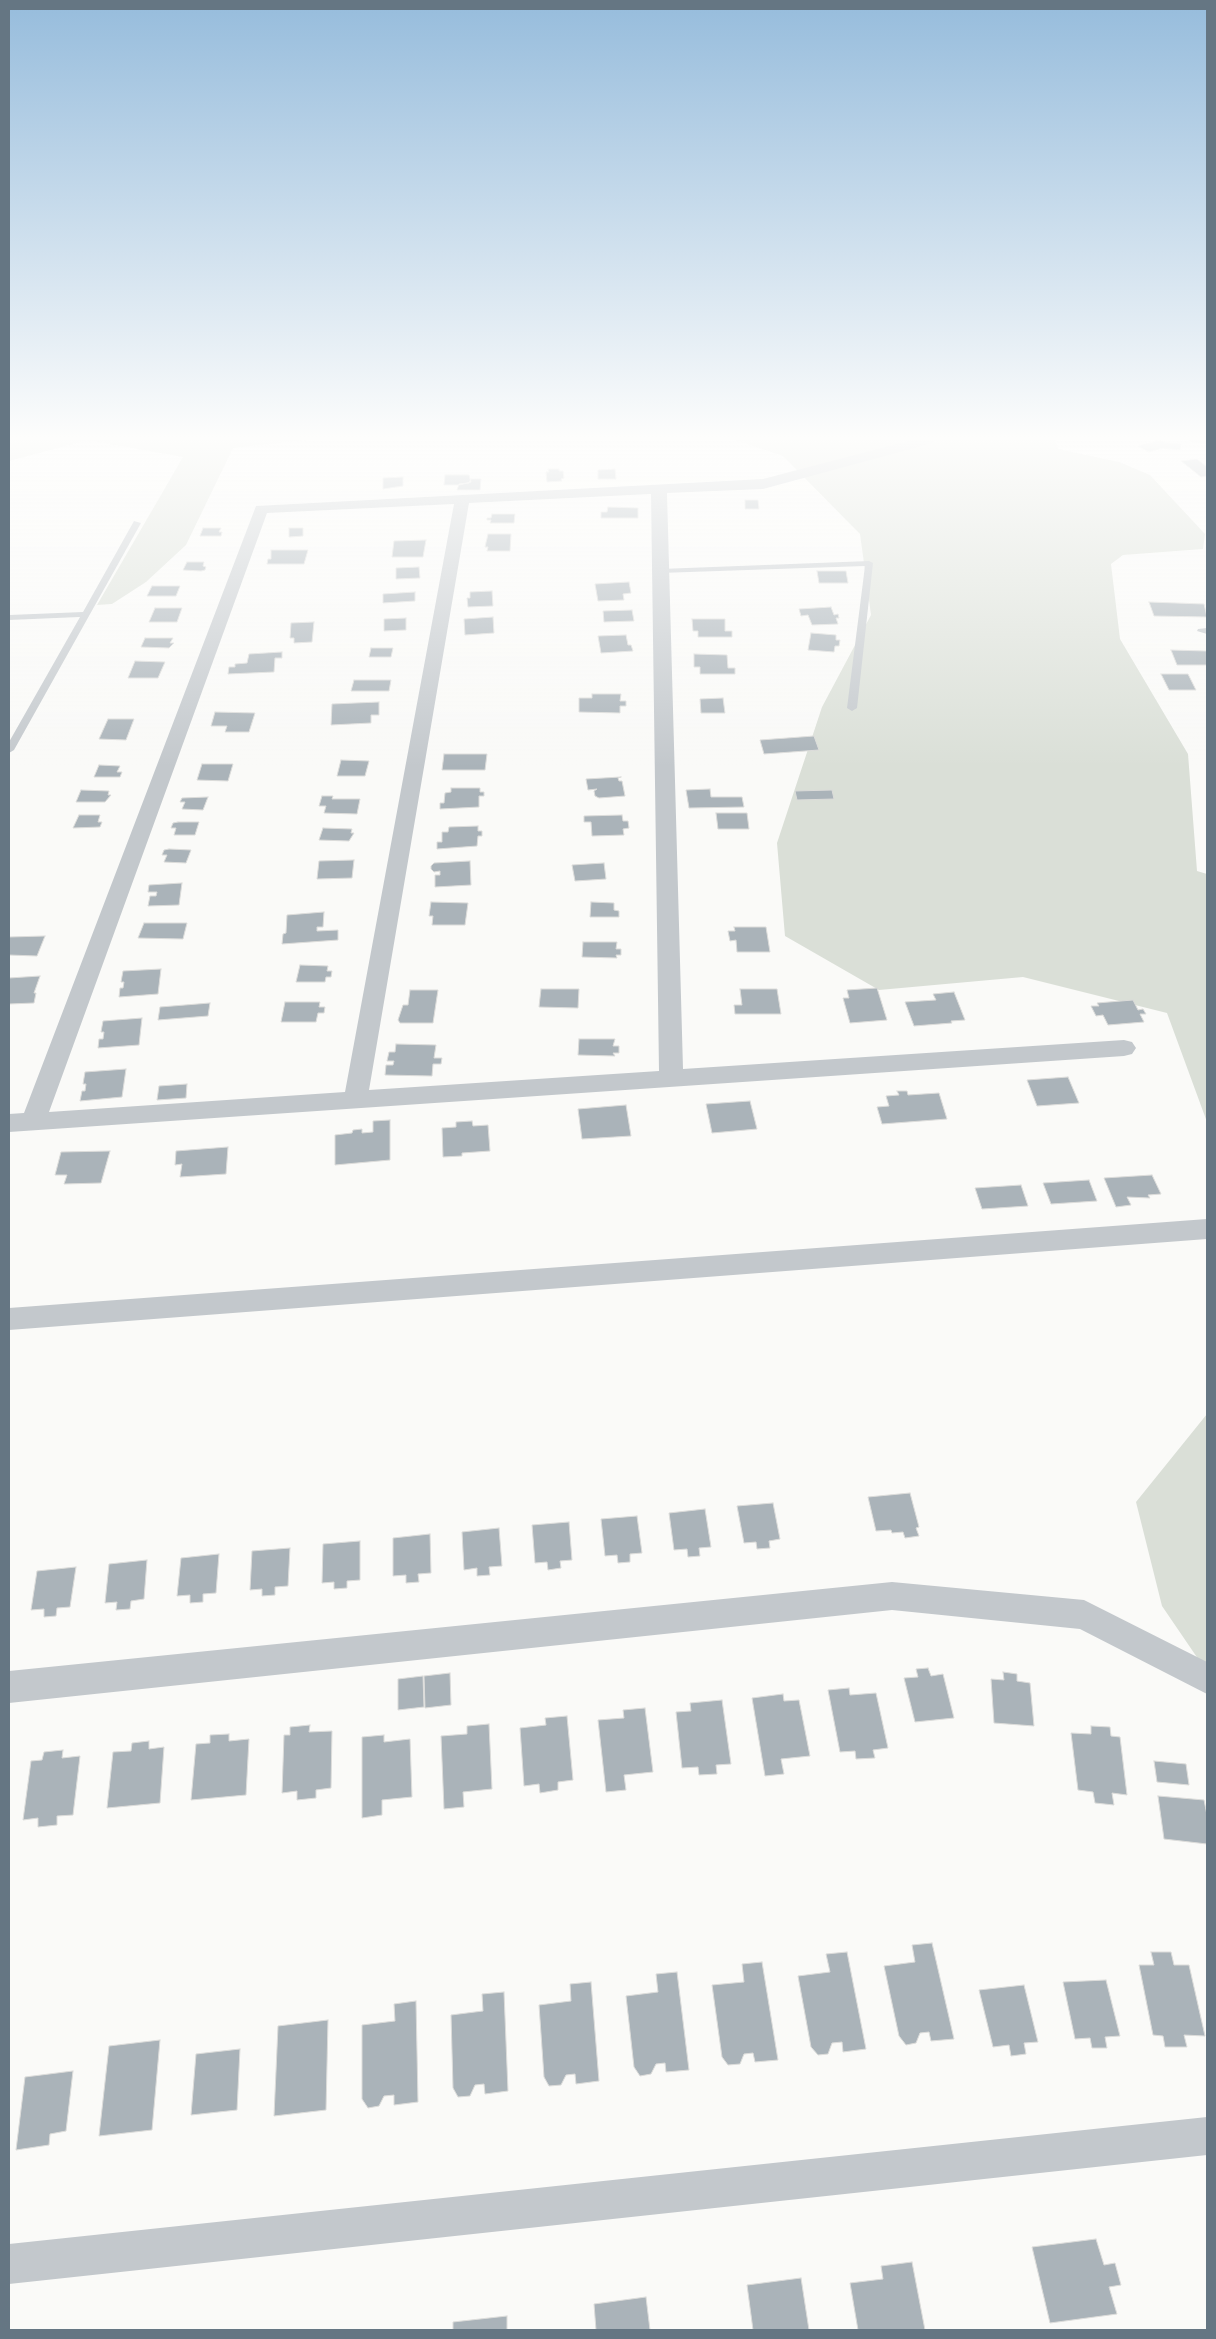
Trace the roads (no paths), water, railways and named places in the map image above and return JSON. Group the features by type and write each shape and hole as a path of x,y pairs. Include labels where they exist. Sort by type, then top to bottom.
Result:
{"street":[{"path":"33,1121 247,549"},
{"path":"356,1099 453,549"},
{"path":"660,549 670,1078"},
{"path":"9,1123 1124,1048"},
{"path":"9,1319 1207,1229"},
{"path":"9,1687 892,1596 1084,1615 1207,1679"},
{"path":"9,2264 1207,2136"}],"lane":[{"path":"9,750 123,549"},
{"path":"660,571 869,563 852,708"},
{"path":"9,617 87,614"}]}
